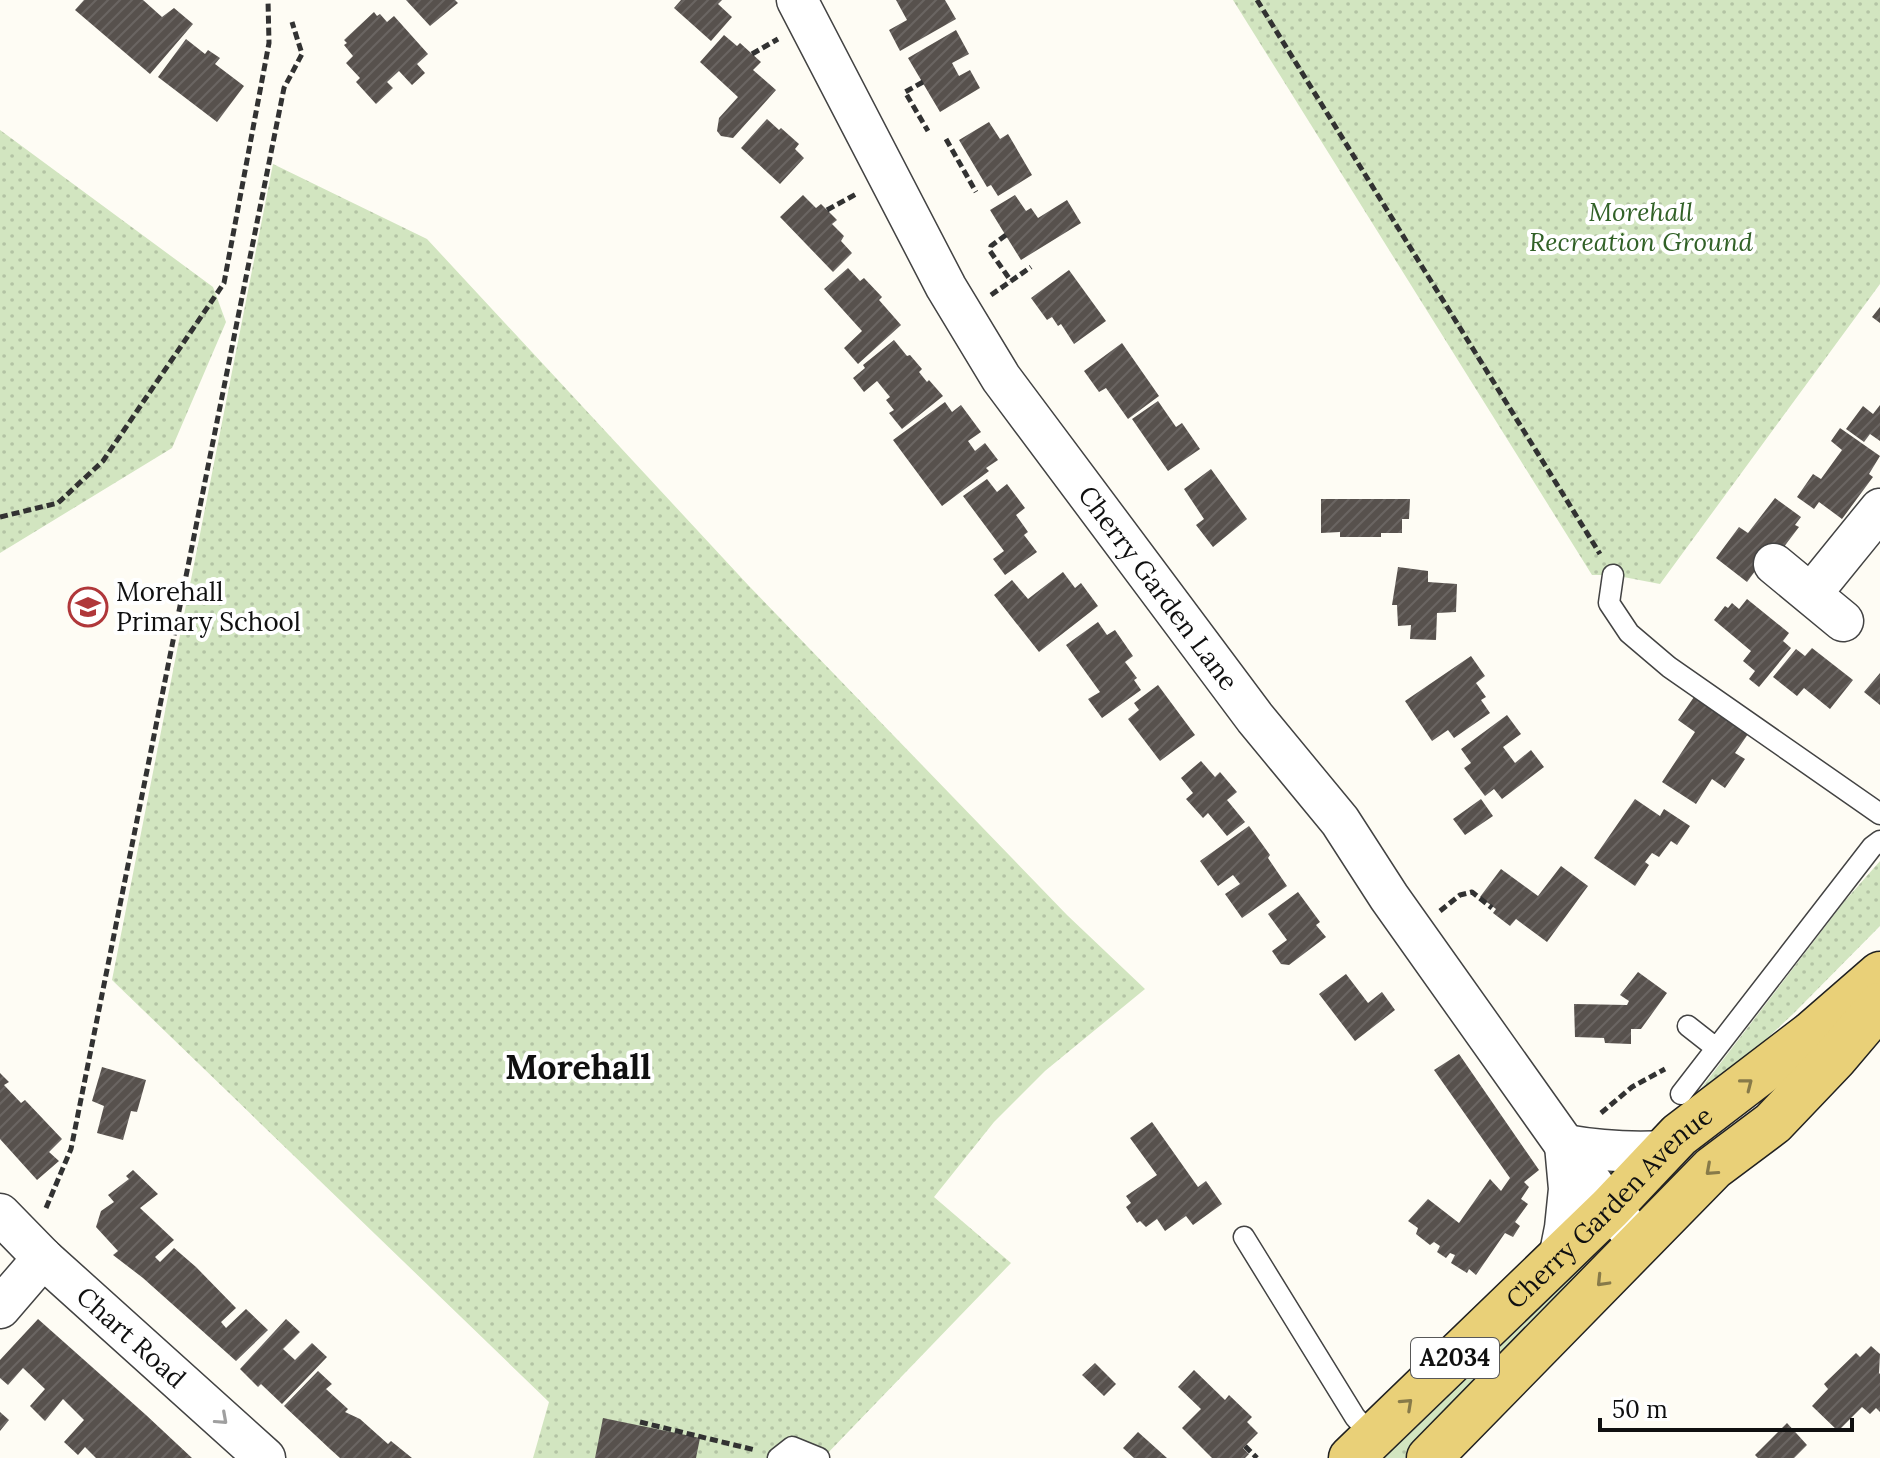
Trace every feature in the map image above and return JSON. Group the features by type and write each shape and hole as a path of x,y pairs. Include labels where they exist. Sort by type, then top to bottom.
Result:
{"main road":[{"name":"Cherry Garden Avenue","path":"1362,1447 1610,1208 1679,1135 1811,1034 1880,974"},
{"name":"Cherry Garden Avenue","path":"1429,1458 1713,1168 1773,1123 1880,1005"}],"street":[{"name":"Cherry Garden Lane","path":"797,0 946,287 1001,378 1255,718 1340,821 1389,897 1565,1145 1610,1208 1639,1242"},
{"path":"1811,594 1880,509"},
{"path":"1774,564 1843,621"},
{"path":"1559,1258 1569,1189 1565,1145 1607,1152 1665,1151"},
{"name":"Chart Road","path":"0,1214 42,1239 265,1458"},
{"path":"0,1308 42,1239"}],"lane":[{"path":"1613,575 1609,603 1629,633 1669,667 1880,814"},
{"path":"1681,1094 1872,847 1880,841"},
{"path":"1688,1026 1716,1048"},
{"path":"1244,1237 1355,1417 1362,1447"},
{"path":"771,1456 792,1447 819,1458"}],"path":[{"path":"0,517 58,503 103,461 224,283 269,43 268,0"},
{"path":"1257,0 1613,575"},
{"path":"42,1239 71,1149 284,88 302,54 292,22"},
{"path":"752,54 779,39"},
{"path":"923,82 905,92 928,131"},
{"path":"946,139 976,192"},
{"path":"827,210 862,191"},
{"path":"1006,235 991,246 990,251 1011,281"},
{"path":"962,311 1031,267"},
{"path":"1433,917 1467,892 1472,892 1492,908"},
{"path":"1597,1117 1632,1087"},
{"path":"640,1422 771,1456"},
{"path":"1245,1446 1257,1458"}],"green space":[{"name":"Morehall Recreation Ground","path":"1233,0 1880,0 1880,284 1660,584 1613,575 1592,575"},
{"path":"0,130 213,287 226,322 172,448 0,553"},
{"path":"273,164 427,239 749,586 1067,915 1145,989 1045,1071 994,1122 934,1197 1011,1263 823,1458 533,1458 549,1402 112,980"},
{"path":"1880,861 1880,926 1793,1014 1686,1114 1683,1112 1844,902"},
{"path":"1589,1258 1588,1272 1405,1458 1372,1458"}],"building":[{"path":"84,0 143,0 162,17 174,8 193,24 150,74 75,10"},
{"path":"406,0 455,0 458,3 430,26"},
{"path":"681,0 722,0 718,4 732,17 711,41 674,8"},
{"path":"896,0 945,0 956,19 900,51 889,30 907,20"},
{"path":"374,12 387,22 394,16 428,54 417,64 425,73 412,85 399,71 387,82 393,88 376,104 356,82 360,78 346,63 353,56 344,45 347,43 344,40"},
{"path":"956,30 969,54 952,63 959,76 970,70 980,88 940,112 908,58"},
{"path":"724,35 737,46 740,43 761,62 753,70 776,90 733,138 721,136 717,131 719,118 738,97 700,62"},
{"path":"186,39 205,54 208,50 220,58 215,64 244,86 217,122 158,77"},
{"path":"767,119 799,144 795,149 804,158 780,184 741,148"},
{"path":"989,122 1000,139 1008,134 1032,175 998,196 991,185 987,187 959,140"},
{"path":"803,195 816,208 821,204 837,220 832,224 844,236 841,241 852,253 833,272 780,217"},
{"path":"1015,195 1026,211 1031,208 1038,218 1067,200 1081,223 1021,260 990,210"},
{"path":"848,268 860,281 864,278 882,297 879,300 901,325 858,364 844,348 862,331 824,289"},
{"path":"1069,270 1106,321 1074,344 1061,324 1058,326 1052,317 1047,320 1031,298"},
{"path":"1880,307 1880,323 1872,317"},
{"path":"894,340 922,369 919,372 927,382 929,380 943,396 902,429 889,413 894,410 886,400 890,397 877,381 864,392 853,378 865,368 863,365"},
{"path":"1122,343 1159,396 1128,419 1106,388 1099,392 1084,371"},
{"path":"1158,401 1176,427 1182,423 1200,449 1168,471 1132,419"},
{"path":"945,402 952,412 961,405 981,432 968,441 975,451 985,443 998,460 986,468 989,471 942,506 893,440"},
{"path":"1880,405 1880,441 1870,434 1864,442 1846,429 1863,406 1873,414"},
{"path":"1840,428 1880,456 1869,474 1873,477 1842,519 1819,502 1814,509 1797,497 1813,474 1821,479 1842,450 1831,441"},
{"path":"1211,469 1247,519 1213,547 1196,525 1204,519 1184,489"},
{"path":"987,479 997,492 1007,484 1025,508 1016,515 1028,532 1024,535 1037,552 1005,575 993,559 1004,551 963,496"},
{"path":"1775,498 1801,517 1795,525 1799,527 1768,568 1761,563 1747,582 1716,558 1739,527 1748,533"},
{"path":"1321,499 1410,499 1409,519 1402,519 1402,533 1381,533 1381,537 1340,537 1340,532 1321,533"},
{"path":"1398,567 1428,571 1428,582 1457,584 1456,612 1437,613 1436,640 1410,639 1411,625 1398,626 1397,605 1392,605"},
{"path":"1063,572 1075,588 1081,583 1098,606 1039,652 994,595 1012,580 1028,599"},
{"path":"1747,599 1789,633 1783,641 1791,648 1759,687 1749,679 1755,671 1743,661 1751,651 1714,620 1725,606 1728,608 1732,603 1739,609"},
{"path":"1098,622 1107,635 1115,630 1133,656 1125,662 1137,678 1134,680 1141,690 1102,718 1088,699 1100,692 1066,645"},
{"path":"1812,648 1853,680 1830,709 1804,688 1797,696 1773,677 1796,649 1805,656"},
{"path":"1471,656 1485,676 1476,683 1486,697 1481,700 1490,713 1454,738 1448,730 1432,741 1405,701"},
{"path":"1880,673 1880,705 1864,692"},
{"path":"1158,685 1195,735 1160,761 1128,719 1139,710 1134,703"},
{"path":"1694,697 1748,734 1735,753 1745,759 1725,788 1712,779 1696,804 1662,782 1695,732 1678,720"},
{"path":"1507,715 1521,734 1503,747 1515,763 1531,750 1544,767 1502,799 1494,789 1485,796 1464,768 1471,763 1461,749"},
{"path":"1201,761 1215,777 1220,772 1237,792 1227,800 1245,822 1227,836 1208,813 1203,818 1186,799 1193,793 1181,778"},
{"path":"1481,799 1493,816 1465,835 1453,819"},
{"path":"1635,799 1660,816 1664,809 1690,826 1677,845 1671,841 1659,857 1652,853 1645,862 1649,865 1635,886 1594,858"},
{"path":"1249,826 1287,886 1242,918 1225,894 1240,884 1233,875 1218,886 1200,861"},
{"path":"1561,866 1588,886 1547,942 1516,919 1510,926 1493,913 1496,909 1480,897 1501,869 1538,896"},
{"path":"1298,892 1320,922 1316,925 1326,937 1289,965 1281,964 1272,951 1287,940 1268,914"},
{"path":"1638,972 1667,993 1641,1029 1631,1029 1631,1044 1605,1043 1604,1038 1575,1037 1574,1004 1627,1005 1629,1001 1620,995"},
{"path":"1346,974 1368,1003 1382,992 1395,1010 1355,1041 1319,994"},
{"path":"1459,1054 1539,1170 1524,1182 1529,1187 1521,1199 1528,1204 1515,1222 1520,1226 1513,1237 1505,1233 1476,1275 1451,1263 1455,1255 1450,1253 1446,1258 1437,1252 1440,1246 1434,1242 1430,1245 1416,1234 1418,1228 1408,1221 1428,1199 1459,1223 1490,1179 1501,1191 1510,1178 1434,1070"},
{"path":"102,1067 146,1080 137,1112 131,1111 123,1140 97,1133 104,1106 92,1101"},
{"path":"0,1073 9,1082 4,1085 21,1103 25,1100 62,1139 49,1152 59,1161 37,1180 0,1139"},
{"path":"1152,1122 1198,1187 1206,1181 1222,1204 1193,1225 1186,1216 1165,1231 1157,1219 1146,1227 1140,1221 1137,1223 1126,1207 1131,1203 1126,1196 1157,1175 1130,1138"},
{"path":"133,1170 158,1194 140,1208 174,1240 155,1257 160,1262 174,1248 196,1267 236,1308 221,1322 226,1328 246,1309 268,1330 236,1361 113,1255 118,1251 96,1227 101,1211 114,1202 108,1195 129,1179 126,1176"},
{"path":"38,1319 192,1458 96,1458 85,1447 78,1455 64,1442 84,1420 63,1399 45,1421 30,1406 45,1389 23,1368 8,1385 0,1378 0,1360"},
{"path":"286,1319 300,1332 283,1349 295,1360 312,1343 327,1357 282,1404 240,1369"},
{"path":"1871,1346 1880,1354 1880,1412 1876,1408 1870,1414 1862,1407 1838,1431 1812,1406 1828,1389 1824,1384 1856,1353 1860,1357"},
{"path":"1095,1363 1116,1384 1104,1396 1082,1375"},
{"path":"1194,1370 1225,1400 1229,1395 1252,1417 1247,1422 1258,1433 1243,1448 1249,1454 1245,1458 1212,1458 1182,1428 1201,1409 1178,1387"},
{"path":"318,1371 332,1384 326,1389 348,1409 345,1412 360,1419 388,1444 391,1441 412,1458 340,1458 330,1449 284,1406"},
{"path":"0,1412 9,1420 0,1431"},
{"path":"603,1418 700,1438 696,1458 595,1458"},
{"path":"1787,1423 1807,1445 1794,1458 1758,1458 1755,1455"},
{"path":"1138,1432 1167,1458 1134,1458 1123,1448"}],"place":[{"name":"Morehall Primary School","path":"88,607"}],"district":[{"name":"Morehall","path":"578,1067"}]}
